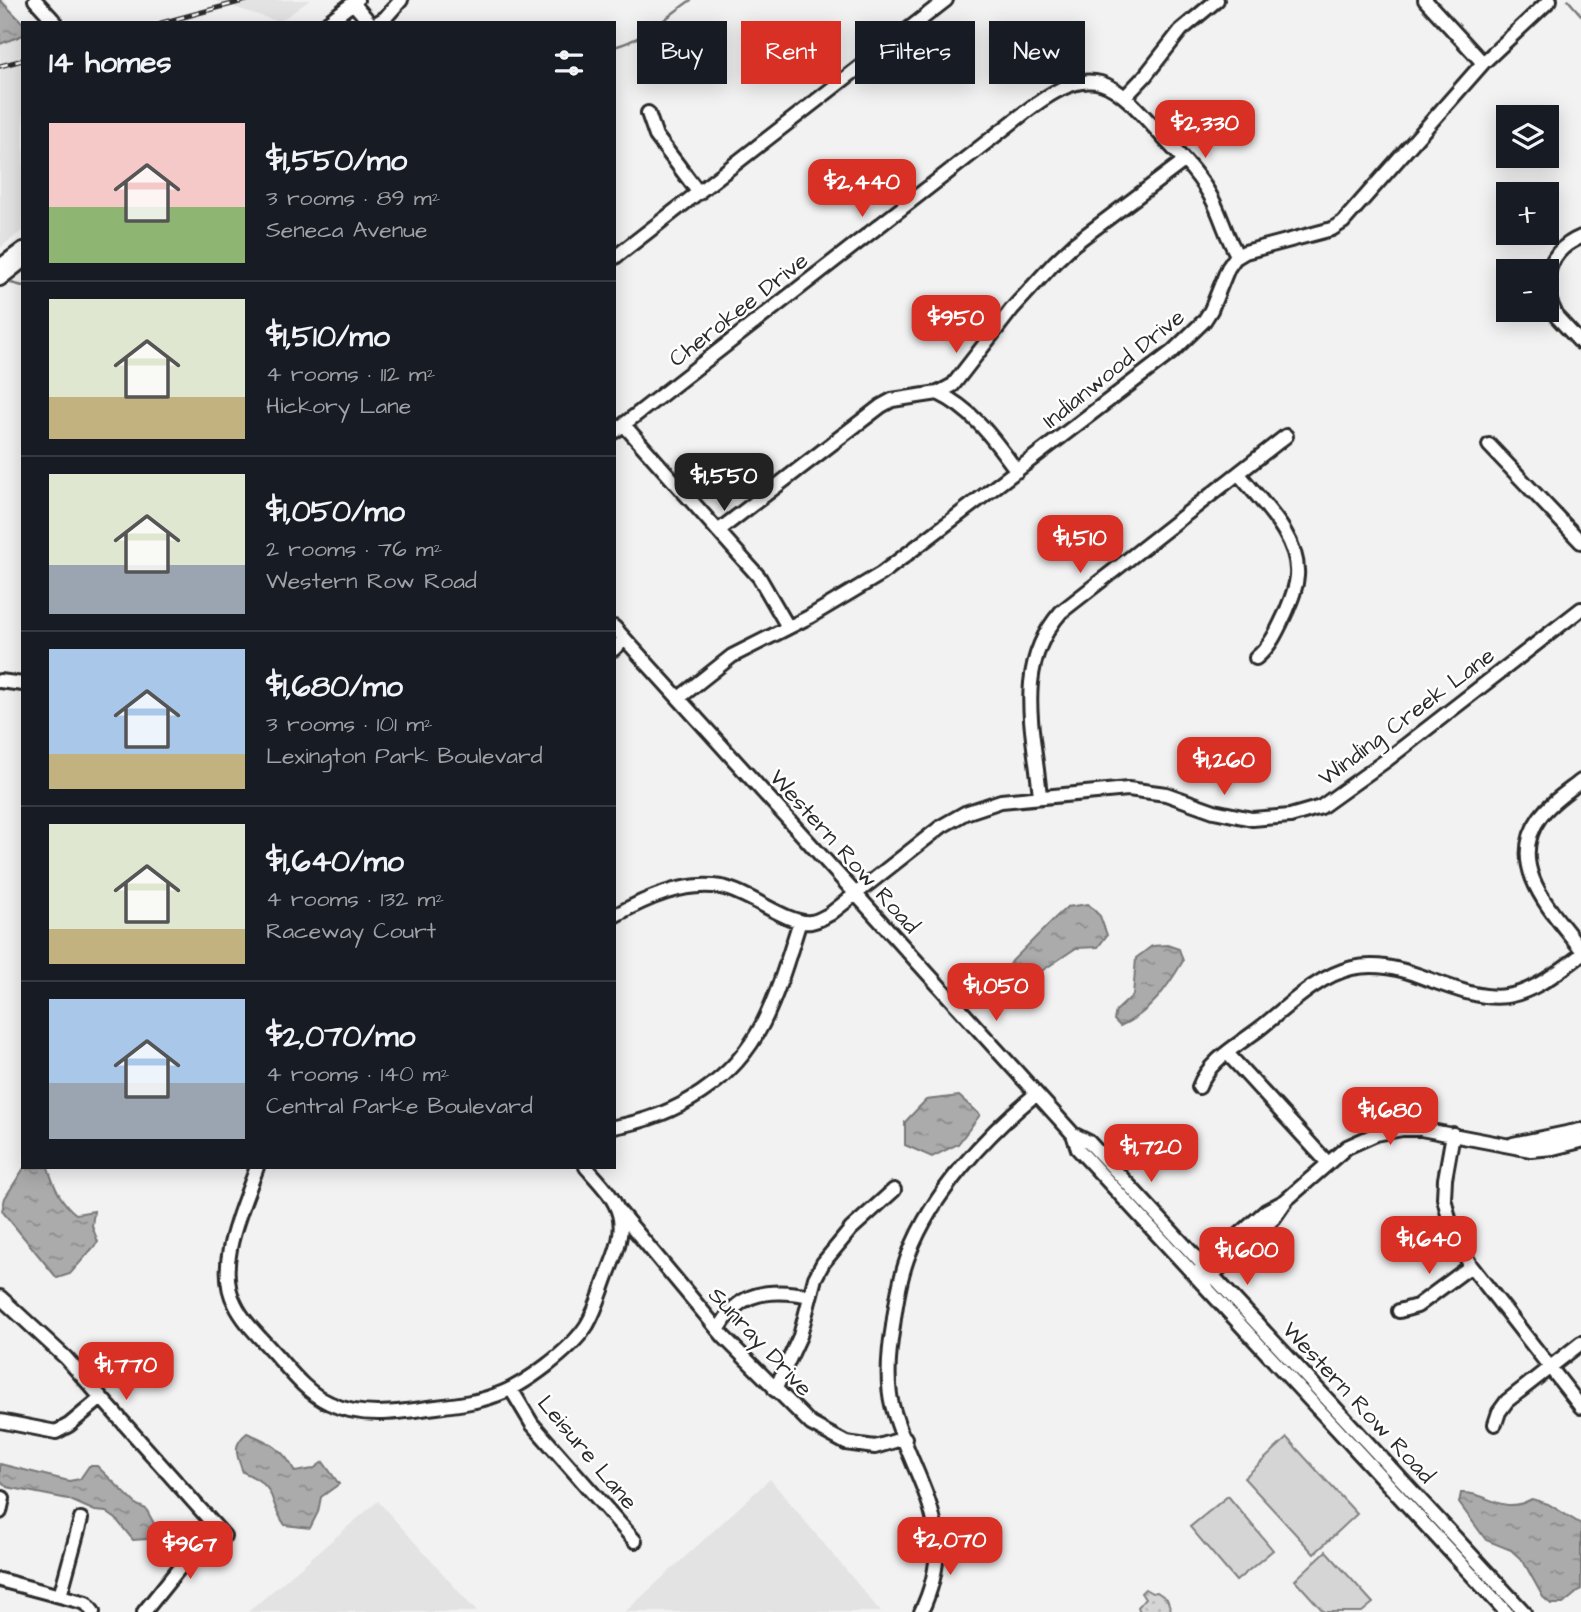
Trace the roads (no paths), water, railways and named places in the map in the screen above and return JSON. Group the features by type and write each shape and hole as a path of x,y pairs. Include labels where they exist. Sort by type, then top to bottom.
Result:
{"street":[{"path":"35,0 54,21"},
{"path":"380,21 401,0"},
{"path":"616,256 946,0"},
{"path":"1217,0 1181,30 1126,96 1184,161 1209,194 1238,256 1257,248 1332,229 1343,222 1483,63 1550,0"},
{"path":"1425,0 1483,63"},
{"path":"330,21 355,1 369,21"},
{"name":"Cherokee Drive","path":"619,428 1043,98 1060,88 1085,81 1105,85 1126,96"},
{"path":"648,113 656,136 699,193"},
{"path":"719,531 881,406 892,400 938,393 953,385 1012,309 1055,262 1074,244 1184,161"},
{"path":"1555,259 1566,245 1581,237"},
{"path":"0,266 21,250"},
{"name":"Indianwood Drive","path":"679,698 732,656 881,574 1172,352 1200,326 1211,310 1228,268 1238,256"},
{"path":"0,279 21,263"},
{"path":"1559,319 1581,343"},
{"path":"938,393 954,401 974,417 1017,471"},
{"path":"619,428 719,531 759,578 788,627"},
{"path":"1040,796 1030,689 1032,663 1045,633 1069,606 1286,436"},
{"path":"1489,445 1581,542"},
{"path":"1239,474 1287,537 1297,561 1298,574 1294,593 1273,639 1256,658"},
{"name":"Winding Creek Lane","path":"800,921 819,920 922,841 965,813 1001,801 1109,789 1147,790 1166,794 1232,817 1251,819 1290,816 1321,807 1379,766 1581,609"},
{"name":"Western Row Road","path":"616,628 810,842 854,895 1073,1134 1089,1142 1524,1612"},
{"path":"616,647 625,639"},
{"path":"0,681 21,684"},
{"path":"1581,781 1541,815 1530,838 1528,851 1535,888 1581,949"},
{"path":"616,915 661,894 711,886 735,891 800,921 765,1020 745,1053 693,1100 664,1113 616,1126"},
{"path":"1199,1087 1207,1070 1227,1053 1318,984 1340,971 1391,967 1463,992 1500,997 1531,989 1548,980 1581,955"},
{"path":"1227,1053 1328,1162"},
{"path":"921,1612 932,1582 938,1551 937,1534 930,1502 892,1403 889,1351 897,1300 909,1253 931,1212 961,1166 1037,1094"},
{"path":"1198,1280 1266,1211 1285,1201 1328,1162 1358,1141 1389,1131 1421,1129 1531,1150 1581,1141"},
{"path":"1508,1144 1581,1130"},
{"name":"Western Row Road","path":"1073,1134 1078,1149 1506,1612"},
{"path":"1453,1134 1445,1179 1446,1211 1453,1235 1471,1266 1581,1407"},
{"path":"256,1169 231,1246 227,1271 230,1295 243,1317 307,1388 327,1403 339,1408 370,1413 414,1410 490,1397 511,1389 569,1346 589,1322 618,1244 621,1226 617,1208"},
{"name":"Sunray Drive","path":"588,1169 718,1330 811,1424 846,1443 875,1447 905,1438"},
{"path":"775,1390 800,1336 816,1278 835,1247 894,1190"},
{"path":"1399,1311 1417,1306 1471,1266"},
{"path":"718,1330 734,1308 762,1293 810,1296"},
{"path":"0,1297 66,1358 224,1535 181,1566 144,1612"},
{"path":"1495,1424 1507,1401 1581,1343"},
{"name":"Leisure Lane","path":"511,1389 532,1424 635,1541"},
{"path":"0,1421 56,1432 69,1425 100,1399"},
{"path":"0,1512 4,1498"},
{"path":"61,1595 81,1519"},
{"path":"0,1580 86,1603 93,1612"}],"water":[{"path":"0,0 21,21 21,36 0,44"},
{"path":"1088,904 1100,916 1107,935 1098,947 1076,948 1015,989 996,987 1012,961 1067,907"},
{"path":"1167,945 1179,949 1183,961 1157,999 1131,1021 1120,1026 1114,1020 1116,1011 1133,995 1136,958 1152,946"},
{"path":"959,1096 980,1115 958,1144 932,1157 905,1145 905,1122 926,1100"},
{"path":"23,1169 49,1169 58,1193 71,1210 76,1214 94,1211 92,1226 98,1242 70,1274 57,1278 2,1211 5,1198"},
{"path":"247,1433 275,1447 295,1472 313,1469 323,1462 339,1484 321,1497 318,1512 310,1528 285,1525 268,1489 243,1472 237,1456 237,1446"},
{"path":"0,1464 69,1481 80,1479 89,1466 97,1466 137,1505 146,1509 156,1527 147,1539 133,1540 116,1519 106,1512 95,1511 68,1499 7,1487 0,1480"},
{"path":"1461,1493 1512,1505 1532,1499 1548,1504 1581,1524 1581,1589 1563,1604 1551,1604 1543,1597 1523,1561 1511,1550 1486,1540 1459,1503"}],"waterway":[{"path":"616,46 645,33 691,0"},
{"path":"1568,0 1581,15"},
{"path":"11,283 21,286"}],"railway":[{"path":"168,21 247,0"},
{"path":"0,66 21,61"}]}
